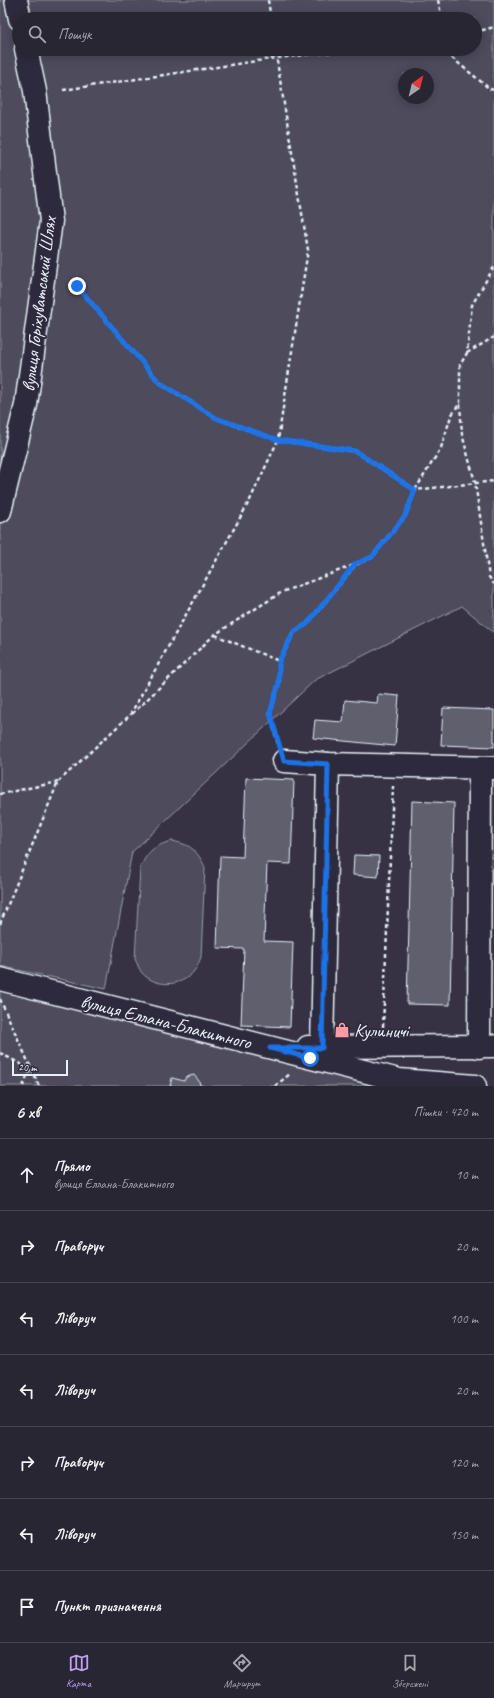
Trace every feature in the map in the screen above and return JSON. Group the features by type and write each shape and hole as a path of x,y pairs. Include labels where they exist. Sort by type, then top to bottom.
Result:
{"street":[{"path":"16,0 19,12"},
{"name":"вулиця Горіхуватський Шлях","path":"0,511 26,405 51,221 35,91 28,56"},
{"path":"270,1048 486,1047 487,768 328,764 284,761"},
{"path":"322,1048 328,764"},
{"name":"вулиця Еллана-Блакитного","path":"0,979 399,1080 474,1086"}],"path":[{"path":"268,0 270,12"},
{"path":"438,0 441,12"},
{"path":"482,30 494,27"},
{"path":"63,90 296,56"},
{"path":"450,56 490,89 494,90"},
{"path":"130,715 250,500 278,440 308,250 277,58"},
{"path":"494,267 472,305 467,353 460,365 462,434 475,482 489,576 494,584"},
{"path":"77,286 159,382 216,418 278,440 355,451 415,490 494,481"},
{"path":"467,353 494,337"},
{"path":"0,924 58,782 214,635 282,592 372,557 405,516 415,490 441,448 451,416 460,403"},
{"path":"284,761 270,713 279,683 279,661 294,632 307,624 355,564"},
{"path":"214,635 279,661"},
{"path":"382,1047 394,766"},
{"path":"0,794 58,782"},
{"path":"0,999 30,1069 39,1086"},
{"path":"0,1053 30,1069"},
{"path":"23,1086 30,1069"}],"shaded area":[{"path":"0,0 494,0 494,633 462,606 315,680 132,852 106,989 0,966"},
{"path":"172,841 184,844 196,852 205,867 201,957 196,968 189,976 176,983 169,984 154,981 148,978 142,973 135,959 140,868 152,850 160,845"},
{"path":"0,989 397,1086 0,1086"}],"building":[{"path":"378,694 399,696 395,746 313,738 315,720 343,722 345,700 377,703"},
{"path":"443,708 494,710 494,747 441,745"},
{"path":"246,778 294,780 291,864 267,863 264,941 293,942 290,1027 241,1025 244,949 217,948 220,856 243,857"},
{"path":"412,801 454,803 450,1005 407,1004"},
{"path":"354,855 379,856 378,877 353,875"},
{"path":"194,1075 199,1081 200,1085 204,1086 170,1086 172,1078 184,1081 186,1077"}],"place":[{"name":"Кулиничі","path":"342,1030"}],"route":[{"path":"77,286 159,382 216,418 278,440 355,451 415,490 405,516 372,557 355,564 307,624 294,632 279,661 279,683 270,713 284,761 328,764 322,1048 270,1048 310,1058"}]}
